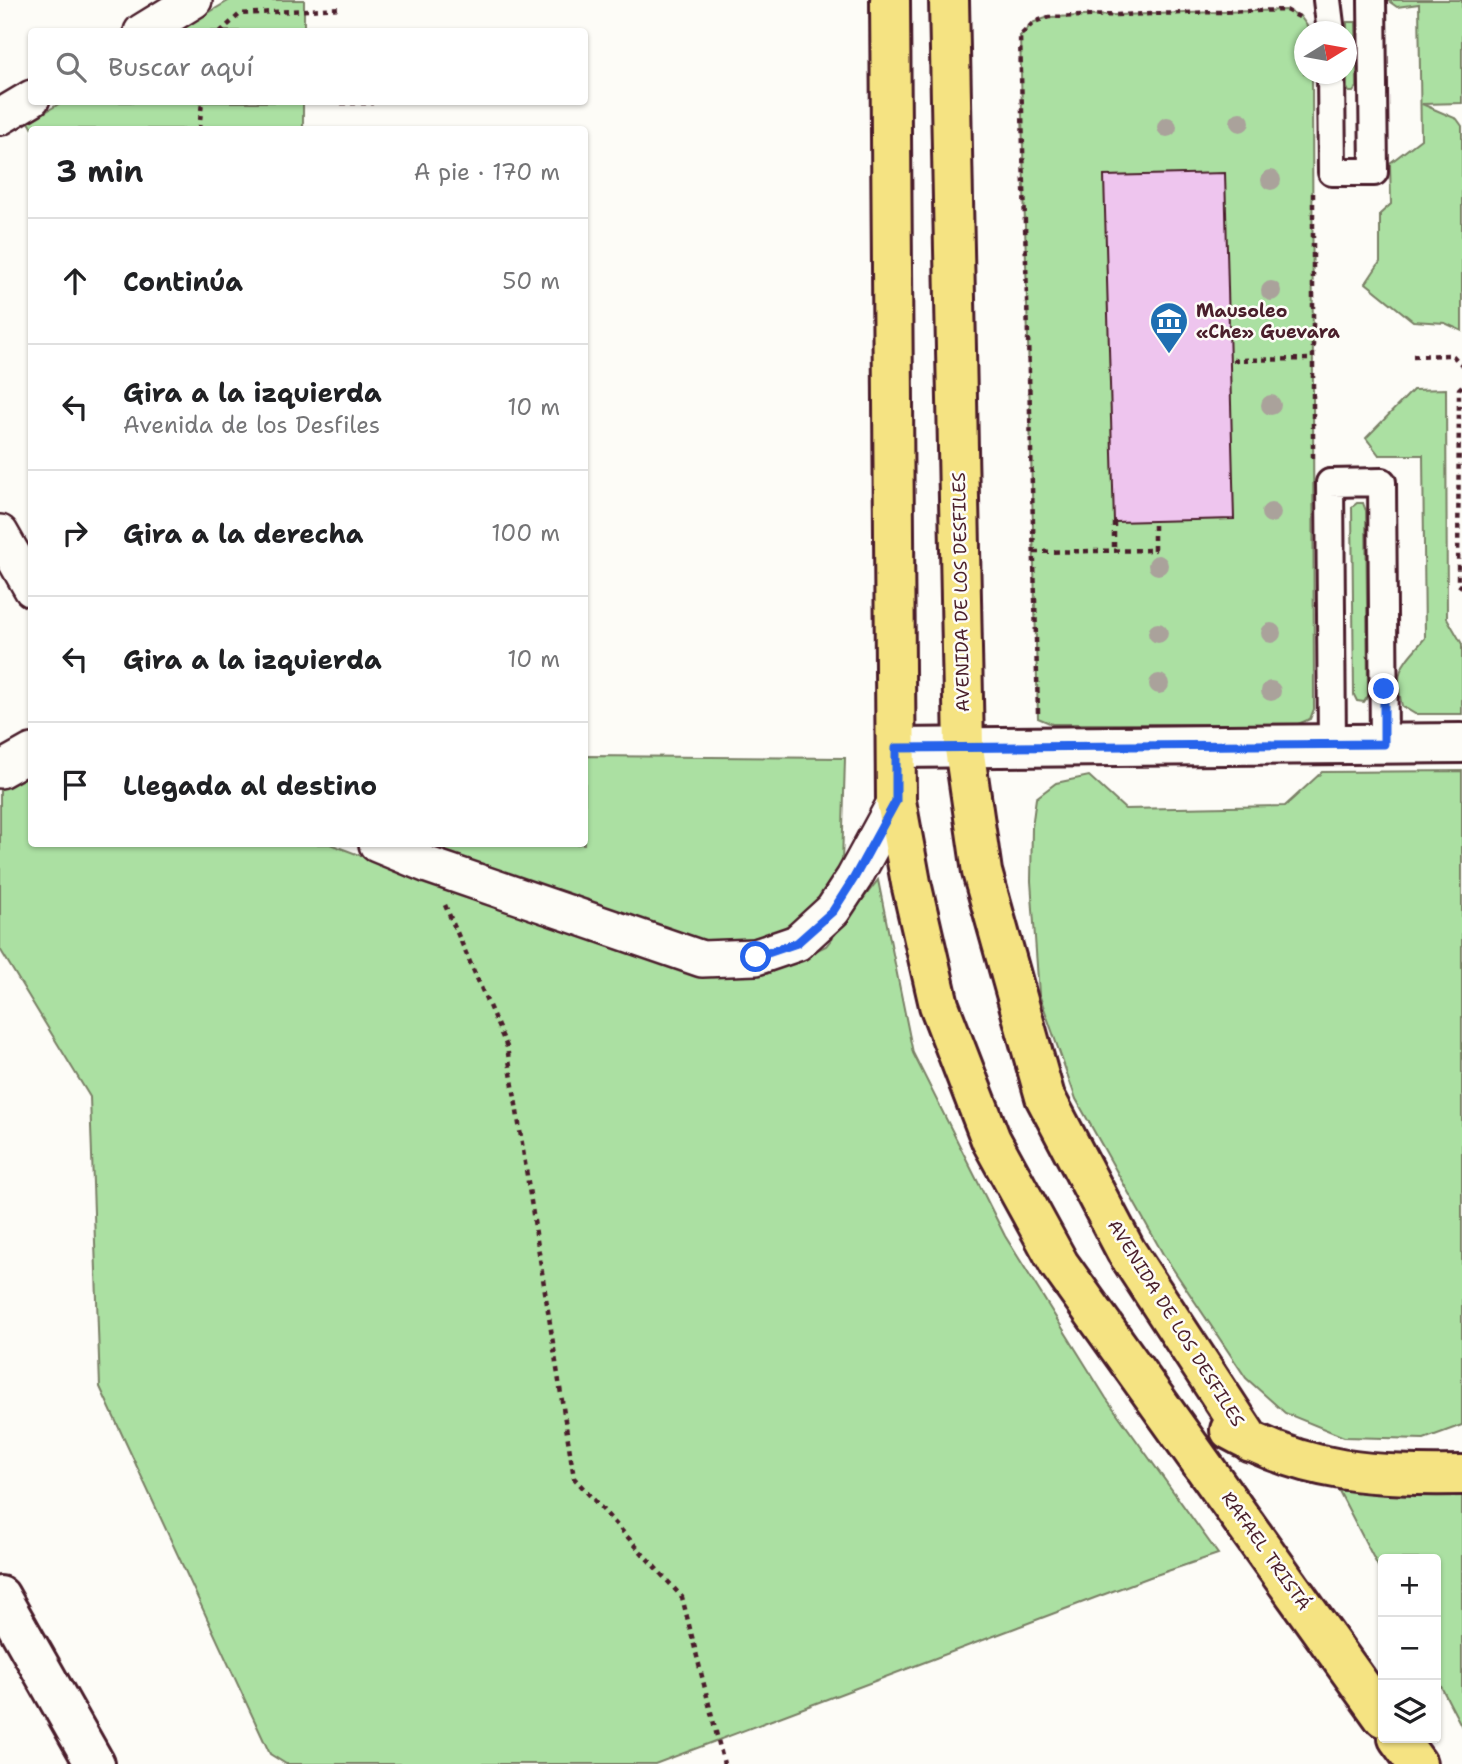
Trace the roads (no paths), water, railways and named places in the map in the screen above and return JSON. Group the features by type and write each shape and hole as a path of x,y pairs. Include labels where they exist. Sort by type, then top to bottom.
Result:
{"main road":[{"name":"AVENIDA DE LOS DESFILES","path":"890,0 896,801 911,884 939,1004 990,1140 1059,1264 1148,1385 1251,1442"},
{"name":"AVENIDA DE LOS DESFILES","path":"949,0 964,748 982,872 1045,1097 1126,1251 1251,1442"},
{"name":"RAFAEL TRISTÁ","path":"1148,1385 1378,1710"},
{"path":"1251,1442 1305,1463 1354,1472 1462,1475"},
{"path":"1403,1475 1462,1447"},
{"path":"1402,1743 1417,1764"}],"street":[{"path":"148,28 194,0"},
{"path":"1327,0 1330,21"},
{"path":"1331,84 1332,172 1374,172 1372,0"},
{"path":"0,117 28,100"},
{"path":"1332,744 1330,483 1369,482 1382,482 1384,744"},
{"path":"0,533 28,582"},
{"path":"896,748 1462,743"},
{"path":"0,770 28,754"},
{"path":"384,847 428,865 702,959 756,957 797,943 833,911 896,801"},
{"path":"0,1596 95,1764"}],"place":[{"name":"Mausoleo «Che» Guevara","path":"1169,355"}]}
